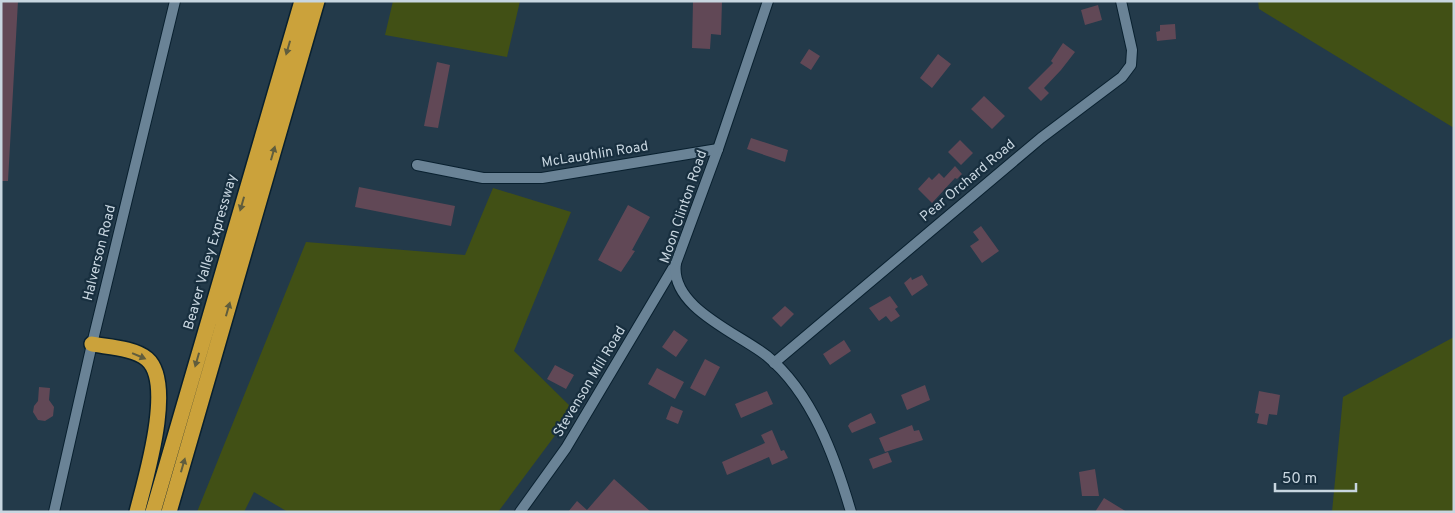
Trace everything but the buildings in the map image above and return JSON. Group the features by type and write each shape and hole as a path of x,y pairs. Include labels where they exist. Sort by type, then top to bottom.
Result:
{"highway":[{"name":"Beaver Valley Expressway","path":"153,512 302,1"},
{"path":"169,512 317,1"},
{"path":"92,344 124,350 146,358 157,374 157,414 137,512"}],"street":[{"name":"Halverson Road","path":"54,512 92,344 176,1"},
{"name":"Moon Clinton Road","path":"768,1 718,149 676,263 676,278 685,297 702,312 774,363 793,383 807,405 822,435 851,512"},
{"name":"Pear Orchard Road","path":"774,363 1041,138 1122,76 1131,65 1132,50 1121,1"},
{"name":"McLaughlin Road","path":"416,165 484,178 542,178 718,149"},
{"name":"Stevenson Mill Road","path":"520,512 566,448 676,263"}],"green space":[{"path":"393,1 520,1 507,57 385,35"},
{"path":"1258,1 1454,1 1454,128 1259,9"},
{"path":"493,188 571,212 514,351 574,410 498,512 288,512 254,492 244,512 197,512 306,242 465,255"},
{"path":"1454,337 1454,512 1332,512 1343,397"}]}
